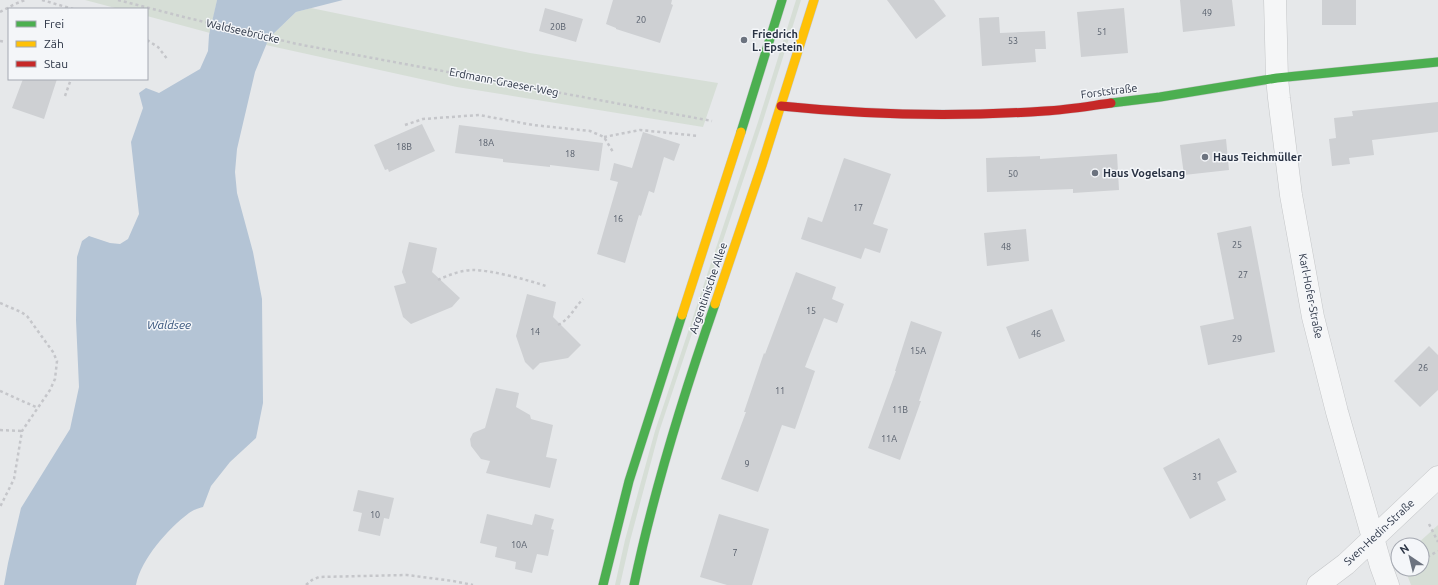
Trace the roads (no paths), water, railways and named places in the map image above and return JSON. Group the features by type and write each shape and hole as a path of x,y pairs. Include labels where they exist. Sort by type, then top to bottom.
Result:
{"main road":[{"name":"Argentinische Allee","path":"603,585 611,546 644,428 757,84 782,0"},
{"name":"Argentinische Allee","path":"634,585 671,435 760,174 814,0"},
{"name":"Forststraße","path":"781,106 822,110 958,115 1046,111 1160,97 1277,78 1438,62"}],"street":[{"name":"Karl-Hofer-Straße","path":"1275,0 1277,78 1292,195 1313,317 1337,412 1373,539 1388,585"},
{"name":"Sven-Hedin-Straße","path":"1318,585 1346,564 1438,477"}],"water":[{"name":"Waldsee","path":"217,0 343,0 296,12 269,38 255,72 237,149 235,172 237,193 253,252 262,299 263,403 256,438 230,462 211,486 203,507 196,509 181,520 156,545 143,565 136,585 4,585 21,508 70,429 79,387 76,320 77,257 82,241 89,236 110,243 120,244 128,239 139,214 131,142 143,108 139,93 146,88 159,93 200,69 208,51 209,35"}],"place":[{"name":"Friedrich L. Epstein","path":"744,40"},
{"name":"Haus Teichmüller","path":"1205,157"},
{"name":"Haus Vogelsang","path":"1095,173"}]}
